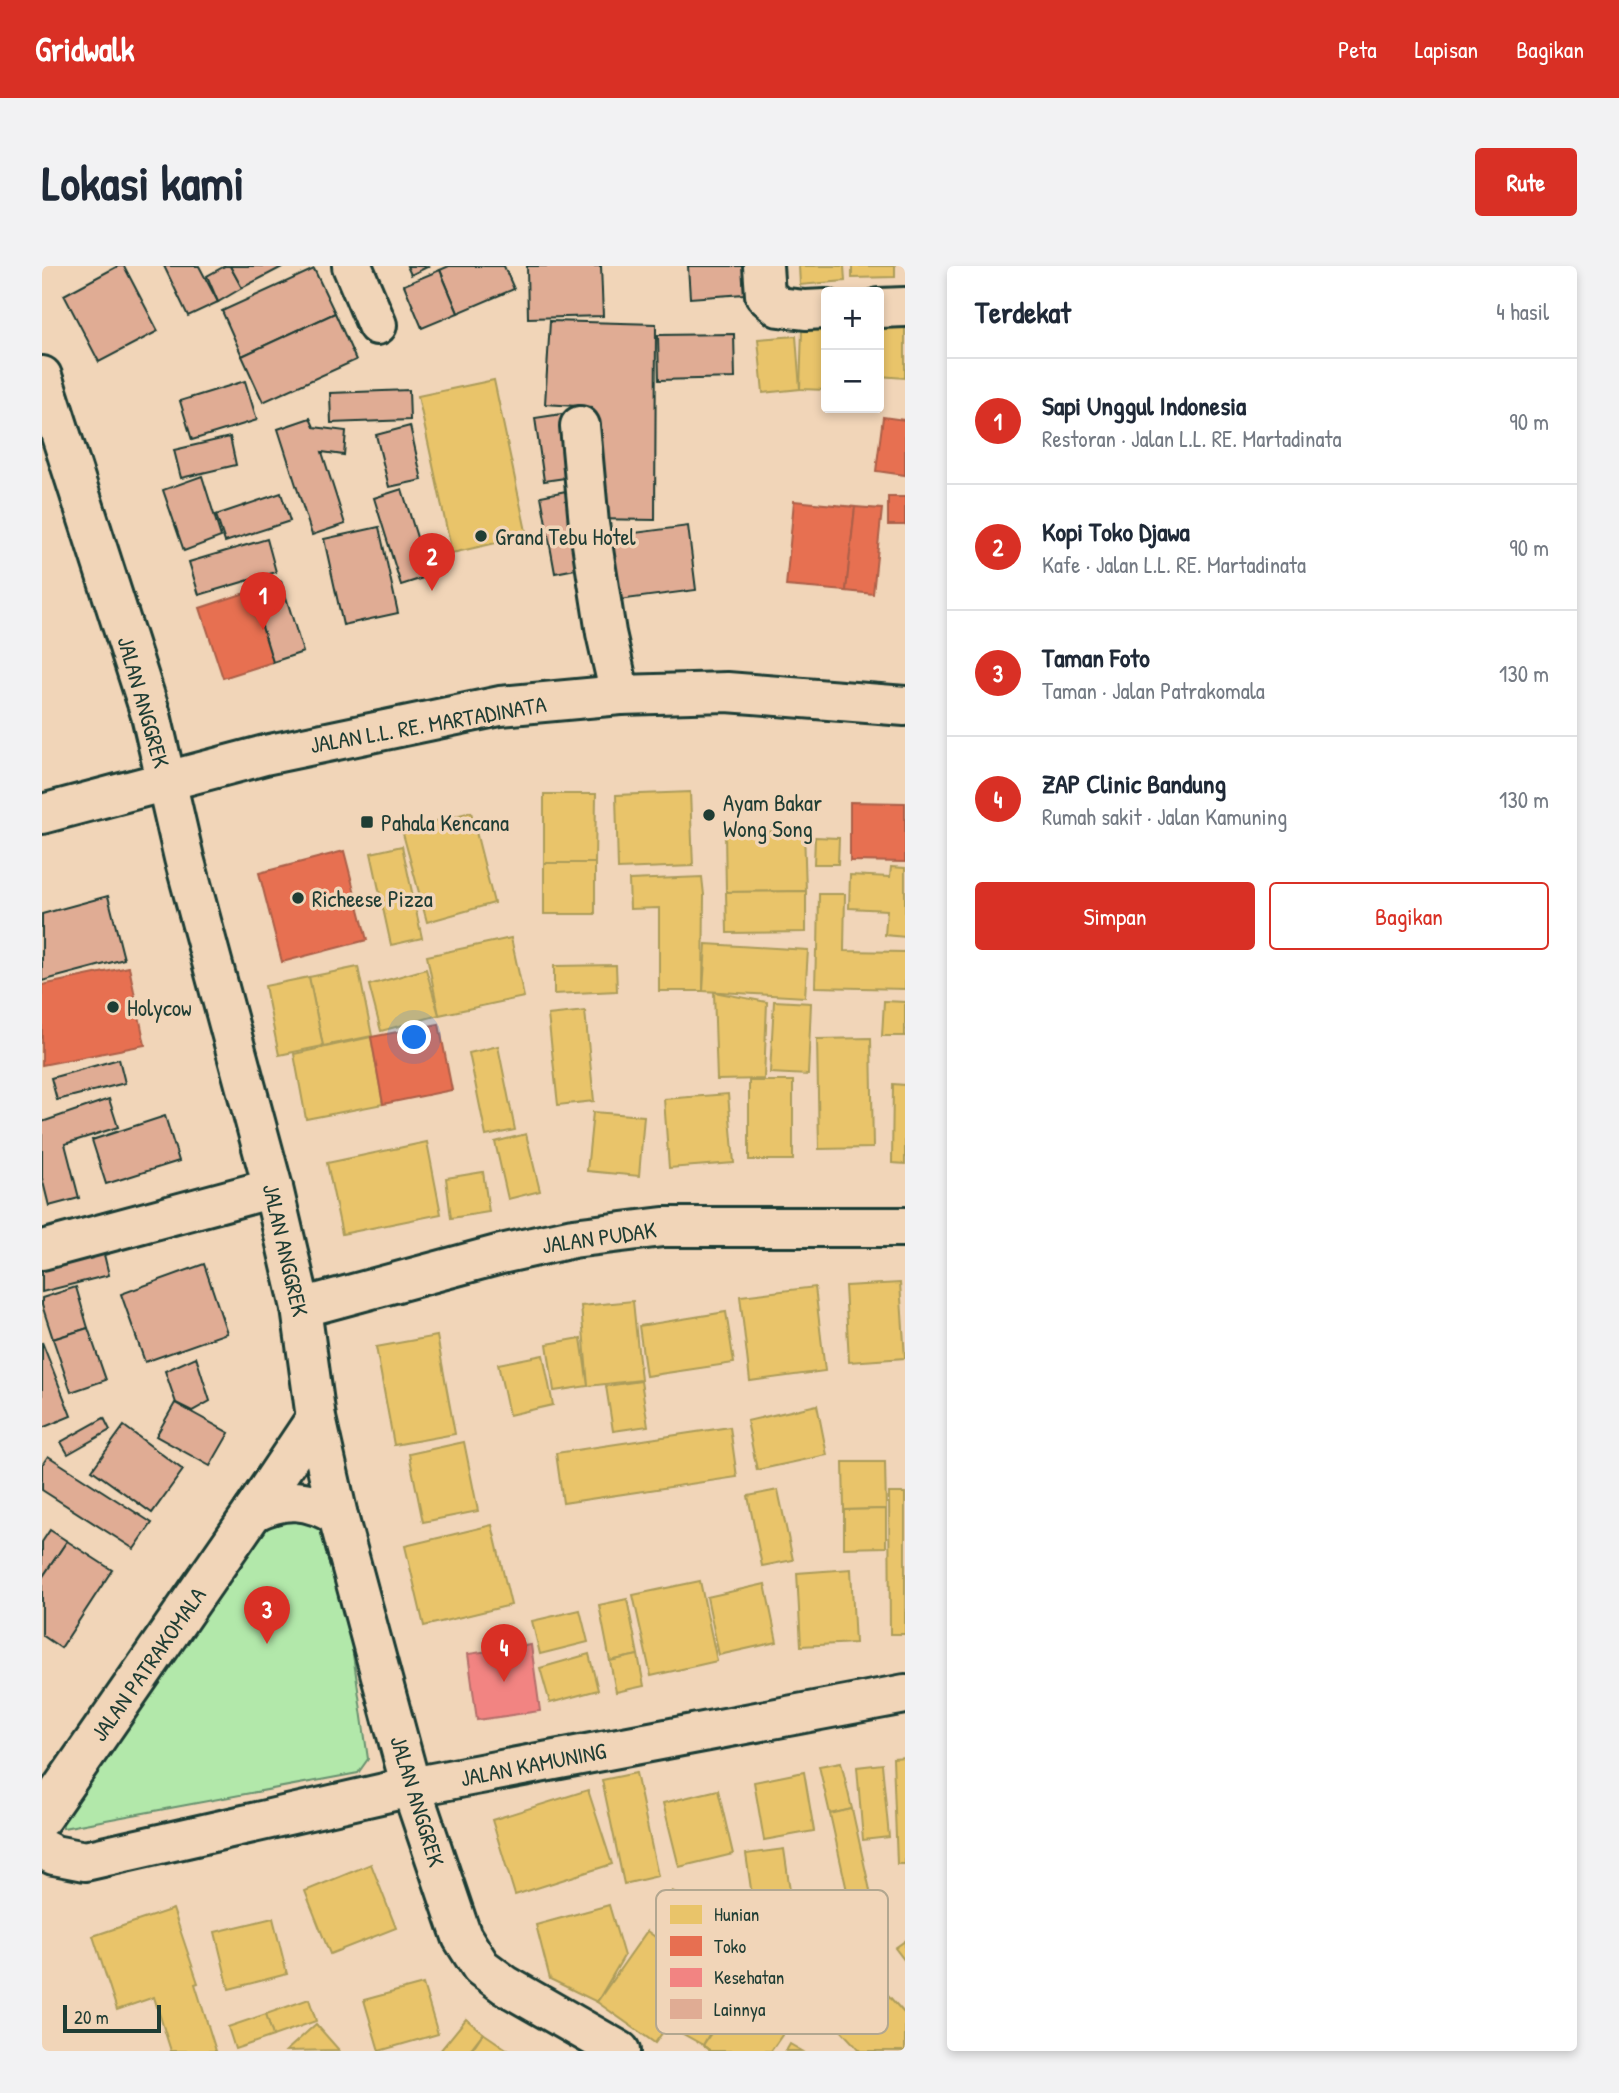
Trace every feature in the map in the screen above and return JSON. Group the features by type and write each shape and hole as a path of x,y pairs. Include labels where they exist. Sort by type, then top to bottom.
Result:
{"street":[{"path":"352,266 377,325"},
{"path":"763,266 765,295 779,307 821,309"},
{"path":"884,308 905,307"},
{"name":"JALAN ANGGREK","path":"42,376 151,715 184,858 273,1188 300,1308 316,1418 338,1516 411,1787 462,1937 481,1967 505,1985 620,2051"},
{"path":"580,426 589,524 606,633 621,695"},
{"name":"JALAN L.L. RE. MARTADINATA","path":"42,814 265,755 500,706 621,695 727,692 905,706"},
{"path":"42,1250 273,1188"},
{"name":"JALAN PUDAK","path":"300,1308 500,1254 573,1238 663,1227 905,1227"},
{"name":"JALAN PATRAKOMALA","path":"42,1817 316,1418"},
{"path":"253,1512 270,1504 287,1501 314,1504 338,1516"},
{"name":"JALAN KAMUNING","path":"42,1849 54,1855 85,1861 411,1787 905,1694"}],"green space":[{"path":"284,1514 335,1528 368,1759 358,1773 63,1828 61,1813 266,1530"}],"building: Hunian":[{"path":"799,266 844,266 845,281 800,285"},
{"path":"852,266 895,266 895,277 852,278"},
{"path":"884,320 905,322 905,378 884,376"},
{"path":"802,330 821,331 821,390 800,389"},
{"path":"796,336 800,389 763,393 758,339"},
{"path":"494,380 527,536 452,553 418,396"},
{"path":"690,792 693,866 618,869 616,795"},
{"path":"544,794 596,794 595,863 544,863"},
{"path":"471,812 494,903 427,922 402,830"},
{"path":"804,830 806,891 726,892 725,833"},
{"path":"815,837 839,838 838,864 814,864"},
{"path":"402,846 422,938 391,945 371,853"},
{"path":"544,863 595,863 595,914 544,914"},
{"path":"891,867 905,868 905,937 885,935 887,910 849,908 850,875 890,877"},
{"path":"702,877 703,991 659,991 659,908 630,909 629,880"},
{"path":"806,891 806,932 727,933 726,892"},
{"path":"819,894 845,894 844,951 905,952 905,989 815,987"},
{"path":"511,938 524,997 439,1015 427,956"},
{"path":"706,944 808,950 805,997 703,991"},
{"path":"616,965 617,991 554,994 554,966"},
{"path":"358,967 372,1036 323,1046 309,977"},
{"path":"426,969 439,1015 381,1031 369,985"},
{"path":"309,977 323,1046 279,1055 265,986"},
{"path":"714,992 767,1002 764,1079 717,1080"},
{"path":"774,1001 811,1003 808,1075 770,1073"},
{"path":"884,1001 905,1002 905,1036 882,1036"},
{"path":"585,1011 594,1101 558,1105 548,1015"},
{"path":"371,1037 383,1104 306,1119 294,1054"},
{"path":"871,1038 873,1148 819,1149 817,1039"},
{"path":"498,1046 515,1130 486,1136 469,1053"},
{"path":"749,1081 793,1081 793,1160 749,1160"},
{"path":"893,1084 905,1085 905,1164 892,1163"},
{"path":"728,1094 734,1163 669,1168 664,1099"},
{"path":"593,1112 644,1116 639,1176 587,1171"},
{"path":"526,1134 540,1191 508,1199 495,1142"},
{"path":"427,1142 441,1214 342,1234 327,1163"},
{"path":"483,1172 489,1212 451,1218 446,1178"},
{"path":"900,1283 905,1358 849,1362 845,1286"},
{"path":"815,1287 825,1371 750,1381 740,1296"},
{"path":"633,1301 641,1380 588,1386 581,1306"},
{"path":"726,1312 734,1363 646,1376 639,1326"},
{"path":"437,1336 455,1434 394,1445 376,1347"},
{"path":"581,1338 588,1386 554,1391 547,1344"},
{"path":"543,1355 553,1405 509,1415 498,1364"},
{"path":"641,1381 648,1426 613,1431 606,1386"},
{"path":"817,1405 827,1455 757,1470 747,1421"},
{"path":"730,1427 737,1477 563,1503 556,1453"},
{"path":"464,1442 478,1511 423,1522 409,1454"},
{"path":"843,1462 885,1462 886,1509 844,1510"},
{"path":"778,1490 793,1560 762,1566 748,1496"},
{"path":"889,1493 905,1493 905,1634 890,1634"},
{"path":"886,1509 886,1547 844,1548 844,1510"},
{"path":"492,1525 511,1605 424,1626 405,1546"},
{"path":"851,1569 855,1643 801,1646 797,1573"},
{"path":"700,1581 717,1661 651,1676 633,1595"},
{"path":"765,1584 777,1642 719,1655 707,1597"},
{"path":"627,1599 638,1655 610,1661 599,1605"},
{"path":"580,1610 588,1642 540,1654 532,1621"},
{"path":"589,1654 598,1690 550,1703 540,1668"},
{"path":"638,1655 644,1686 616,1692 610,1661"},
{"path":"905,1757 905,1864 897,1864 893,1758"},
{"path":"841,1762 852,1809 830,1814 819,1766"},
{"path":"882,1764 889,1837 863,1840 857,1767"},
{"path":"804,1772 814,1831 764,1840 754,1782"},
{"path":"636,1773 658,1876 624,1884 602,1780"},
{"path":"588,1790 612,1864 515,1895 492,1820"},
{"path":"718,1790 733,1854 679,1867 663,1803"},
{"path":"852,1809 870,1890 847,1890 830,1814"},
{"path":"784,1849 790,1890 751,1890 746,1854"},
{"path":"371,1864 396,1928 330,1954 305,1891"},
{"path":"609,1905 624,1956 597,2002 550,1979 536,1925"},
{"path":"173,1909 198,1983 195,1984 216,2051 171,2051 154,1997 117,2010 93,1936"},
{"path":"273,1918 287,1974 229,1989 215,1932"},
{"path":"647,1931 656,1938 656,2034 661,2034 655,2043 597,2002"},
{"path":"905,1941 905,1961 895,1948"},
{"path":"423,1984 438,2034 379,2051 364,2000"},
{"path":"888,1995 905,2014 905,2051 860,2051 844,2034 888,2034"},
{"path":"309,1999 316,2021 273,2036 266,2014"},
{"path":"266,2014 273,2036 235,2049 228,2027"},
{"path":"466,2019 483,2033 469,2051 440,2051"},
{"path":"316,2024 339,2050 286,2051"},
{"path":"483,2033 508,2050 508,2051 471,2051"},
{"path":"683,2034 709,2034 703,2045"},
{"path":"711,2034 783,2034 771,2051 711,2051 703,2045"},
{"path":"790,2044 802,2051 786,2051"}],"building: Toko":[{"path":"883,417 905,420 905,475 876,471"},
{"path":"888,497 905,497 905,525 888,525"},
{"path":"794,501 855,507 846,591 786,586"},
{"path":"855,507 882,509 873,594 846,591"},
{"path":"251,591 273,662 223,678 200,608"},
{"path":"850,802 905,803 905,862 850,861"},
{"path":"344,851 367,940 282,962 259,873"},
{"path":"129,967 145,1045 42,1065 42,985"},
{"path":"439,1024 452,1090 383,1104 371,1037"}],"building: Kesehatan":[{"path":"531,1645 540,1711 477,1720 468,1654"}],"building: Lainnya":[{"path":"118,266 124,266 158,331 99,362 64,295"},
{"path":"164,266 199,266 218,302 188,316"},
{"path":"230,266 242,288 218,302 207,276"},
{"path":"230,266 284,266 242,288"},
{"path":"407,266 429,266 411,275"},
{"path":"449,266 504,266 514,289 458,313 440,270"},
{"path":"527,266 601,266 603,316 528,318"},
{"path":"688,266 743,266 744,294 690,298"},
{"path":"314,269 335,313 242,356 222,311"},
{"path":"440,270 458,313 422,328 404,285"},
{"path":"335,313 356,360 263,402 242,356"},
{"path":"550,321 656,324 655,520 591,519 592,407 545,404"},
{"path":"734,334 735,378 659,380 658,335"},
{"path":"245,381 257,420 192,440 180,401"},
{"path":"409,390 410,420 331,423 330,393"},
{"path":"562,414 572,477 544,481 535,418"},
{"path":"310,418 314,427 346,431 344,455 322,452 345,524 312,535 278,429"},
{"path":"410,426 422,480 389,487 376,435"},
{"path":"230,437 236,465 181,478 174,450"},
{"path":"202,476 221,537 184,551 163,490"},
{"path":"402,489 429,576 401,585 374,498"},
{"path":"571,490 586,567 555,573 541,496"},
{"path":"281,493 290,521 225,542 216,515"},
{"path":"688,526 696,590 619,600 611,536"},
{"path":"379,527 398,613 343,625 324,539"},
{"path":"267,539 276,572 199,595 189,562"},
{"path":"281,581 303,652 273,662 251,591"},
{"path":"108,896 124,959 42,981 42,914"},
{"path":"119,1059 125,1083 57,1100 51,1078"},
{"path":"109,1099 118,1127 65,1144 79,1198 49,1206 42,1178 42,1122"},
{"path":"165,1116 179,1161 106,1184 92,1140"},
{"path":"101,1242 109,1275 42,1292 42,1258"},
{"path":"204,1264 227,1333 145,1362 121,1294"},
{"path":"76,1287 88,1328 53,1339 42,1298"},
{"path":"88,1328 106,1380 71,1392 53,1339"},
{"path":"42,1342 71,1416 42,1428"},
{"path":"196,1357 210,1401 192,1411 176,1403 165,1371"},
{"path":"175,1403 229,1433 210,1466 156,1436"},
{"path":"104,1418 110,1430 68,1454 61,1442"},
{"path":"124,1426 183,1470 152,1513 92,1470"},
{"path":"48,1456 152,1523 134,1549 42,1490 42,1465"},
{"path":"50,1530 67,1541 42,1578 42,1542"},
{"path":"67,1541 112,1570 61,1648 42,1635 42,1578"}],"place":[{"name":"Grand Tebu Hotel","path":"481,536"},
{"name":"Kopi Toko Djawa","path":"432,591"},
{"name":"Sapi Unggul Indonesia","path":"263,630"},
{"name":"Ayam Bakar Wong Song","path":"709,815"},
{"name":"Pahala Kencana","path":"367,822"},
{"name":"Richeese Pizza","path":"298,898"},
{"name":"Holycow","path":"113,1007"},
{"name":"Taman Foto","path":"267,1644"},
{"name":"ZAP Clinic Bandung","path":"504,1682"}]}
